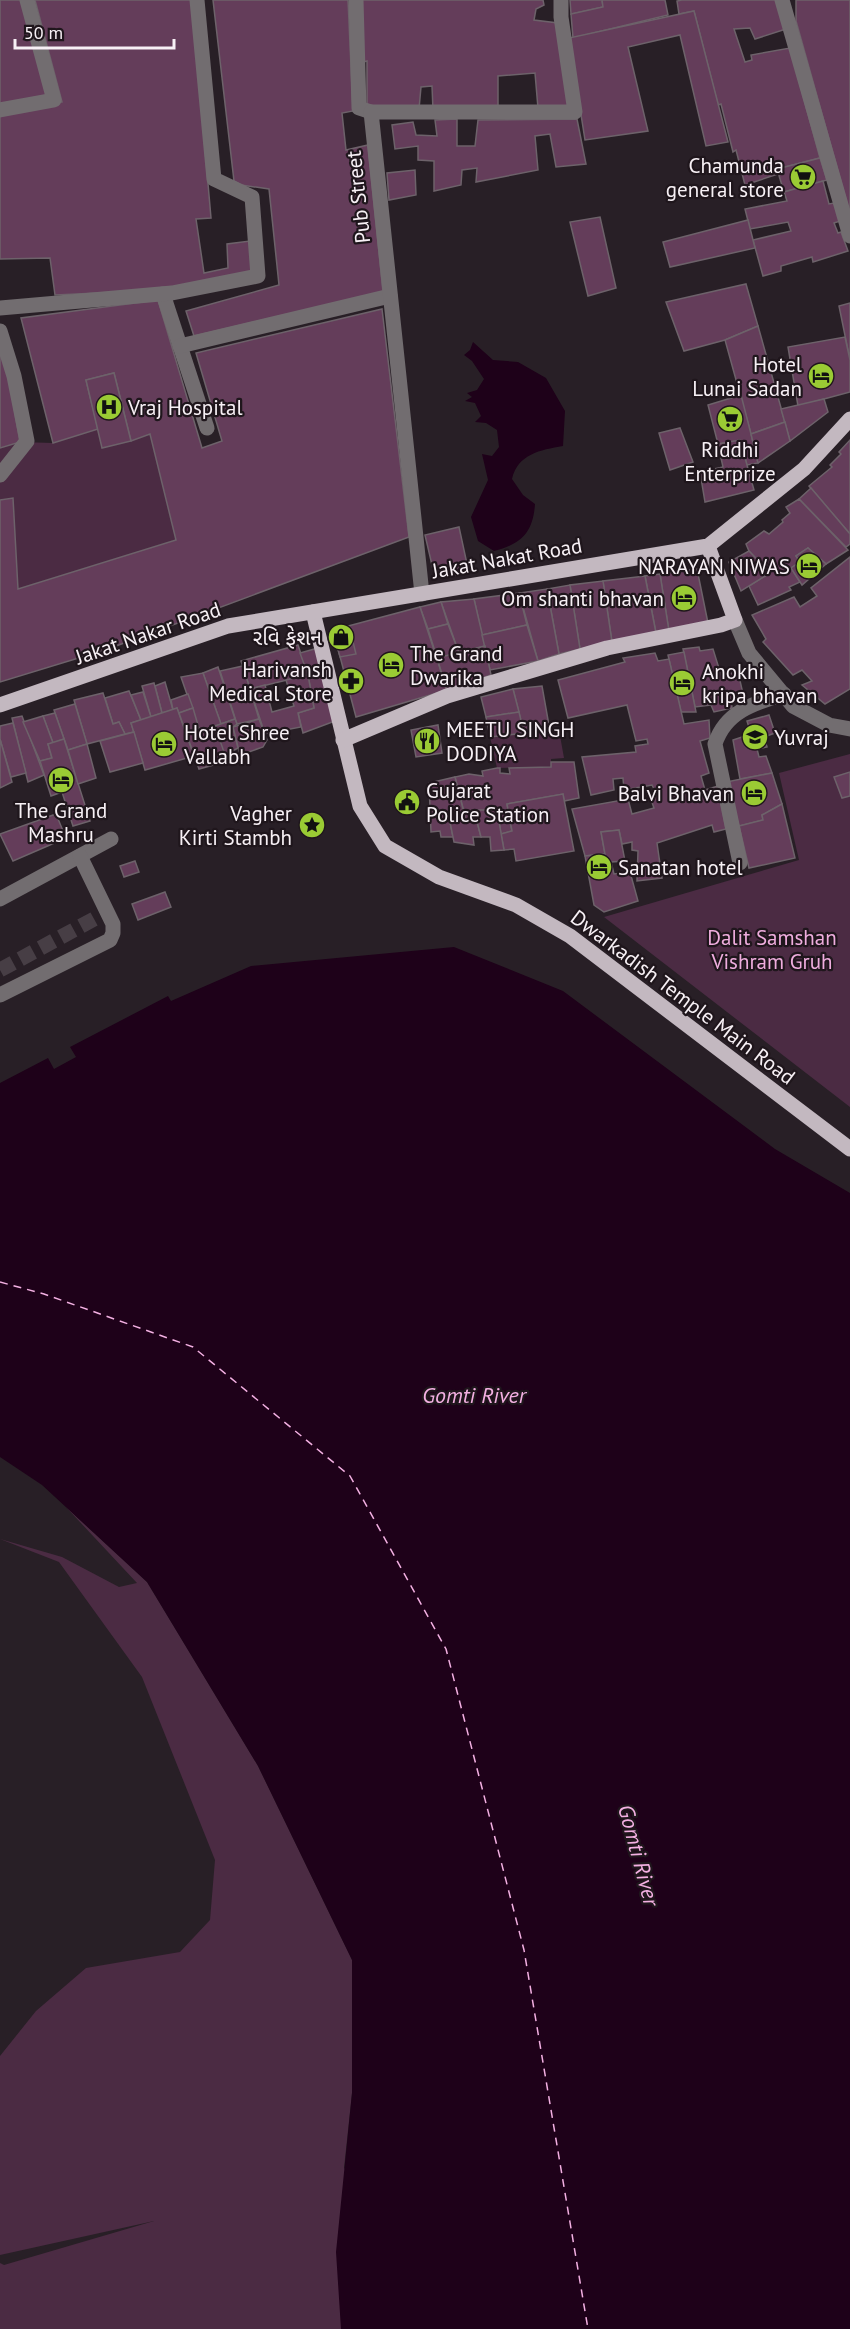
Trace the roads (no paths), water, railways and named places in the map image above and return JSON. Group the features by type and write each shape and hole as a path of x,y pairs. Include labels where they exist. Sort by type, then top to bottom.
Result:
{"main road":[{"path":"313,612 343,740 447,696 607,648 721,626 735,620 708,546 804,469 850,419"},
{"name":"Jakat Nakat Road","path":"313,612 708,546"},
{"name":"Jakat Nakar Road","path":"0,705 228,626 313,612"},
{"name":"Dwarkadish Temple Main Road","path":"343,740 360,806 385,846 439,877 516,905 570,936 850,1149"}],"street":[{"path":"0,110 54,100 27,0"},
{"path":"0,308 164,294 258,276 252,197 214,179 196,0"},
{"path":"356,0 359,108 371,112 575,112 561,0"},
{"path":"782,0 850,236"},
{"name":"Pub Street","path":"371,112 422,594"},
{"path":"164,294 207,428"},
{"path":"180,346 390,296"},
{"path":"0,331 14,376 27,441 0,475"},
{"path":"735,620 749,653 794,706 830,725 850,729"},
{"path":"740,863 715,744 720,730 738,712 758,701 784,694"},
{"path":"0,899 111,839"},
{"path":"0,995 110,940 113,924 80,856"}],"water":[{"path":"473,342 493,360 518,362 546,378 565,411 563,446 531,455 519,464 512,479 523,495 535,504 529,529 512,545 494,551 478,541 471,517 488,480 482,454 492,456 499,447 497,430 486,423 475,422 481,416 475,403 465,401 472,397 467,393 477,390 484,379 472,361 464,355 470,350"},
{"name":"Gomti River","path":"454,947 563,991 775,1149 850,1193 850,2329 341,2329 336,2252 352,2093 352,1960 258,1766 147,1582 42,1485 0,1457 0,1083 48,1058 54,1069 76,1057 70,1047 168,996 171,1001 251,966"}],"tunnel":[{"path":"0,970 107,912"}],"place":[{"name":"Chamunda general store","path":"803,177"},
{"name":"Hotel Lunai Sadan","path":"821,376"},
{"name":"Vraj Hospital","path":"109,407"},
{"name":"Riddhi Enterprize","path":"730,419"},
{"name":"NARAYAN NIWAS","path":"809,566"},
{"name":"Om shanti bhavan","path":"684,598"},
{"name":"રવિ ફેશન","path":"341,637"},
{"name":"The Grand Dwarika","path":"391,665"},
{"name":"Harivansh Medical Store","path":"351,681"},
{"name":"Anokhi kripa bhavan","path":"682,683"},
{"name":"Yuvraj","path":"755,737"},
{"name":"MEETU SINGH DODIYA","path":"427,741"},
{"name":"Hotel Shree Vallabh","path":"164,744"},
{"name":"The Grand Mashru","path":"61,780"},
{"name":"Balvi Bhavan","path":"754,793"},
{"name":"Gujarat Police Station","path":"407,802"},
{"name":"Vagher Kirti Stambh","path":"312,825"},
{"name":"Sanatan hotel","path":"599,867"}],"park label":[{"name":"Dalit Samshan Vishram Gruh","path":"772,949"}]}
